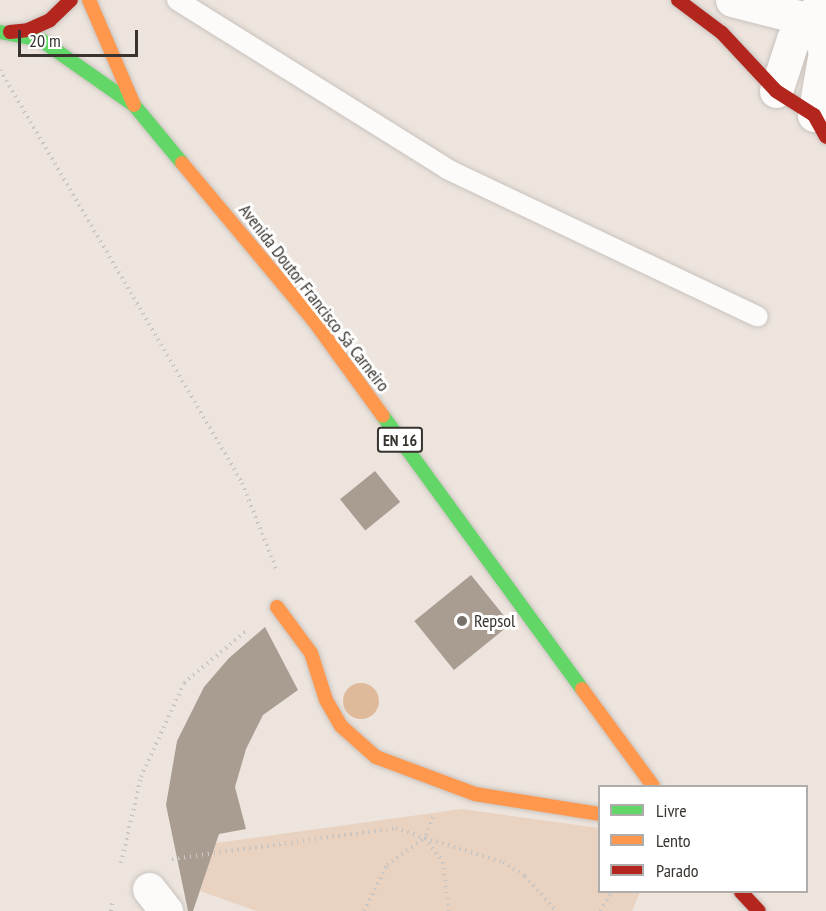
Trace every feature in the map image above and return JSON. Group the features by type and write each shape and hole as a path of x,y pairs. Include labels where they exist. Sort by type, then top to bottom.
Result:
{"main road":[{"name":"Avenida Doutor Francisco Sá Carneiro","path":"2,33 28,30 50,20 71,0"},
{"path":"89,0 134,105"},
{"path":"678,0 722,33 776,91 822,121"},
{"name":"Avenida Doutor Francisco Sá Carneiro","path":"2,33 41,40 134,105 314,321 652,785"},
{"path":"277,607 311,653 326,700 341,726 376,756 475,794 598,814"},
{"path":"743,893 759,911"}],"street":[{"path":"732,0 820,14"},
{"path":"776,91 793,39 820,14"},
{"path":"820,14 825,52 822,121"}],"lane":[{"path":"177,0 447,169 758,317"}],"path":[{"path":"0,70 242,483 277,566 277,607"},
{"path":"149,888 120,866 141,777 184,683 252,626"},
{"path":"364,911 387,865 425,838 446,782"},
{"path":"165,860 396,828 503,862 525,876 556,911"},
{"path":"425,838 442,862 449,911"},
{"path":"111,911 116,888"},
{"path":"600,911 611,893"}],"shaded area":[{"path":"361,683 374,688 379,701 374,714 361,719 348,714 343,701 348,688"},
{"path":"462,809 598,828 598,893 640,893 632,911 257,911 200,891 205,876 188,847"}],"building":[{"path":"375,471 400,502 365,530 340,499"},
{"path":"471,575 511,624 454,670 414,621"},
{"path":"265,627 298,690 263,715 246,749 235,787 246,829 219,834 193,911 188,911 166,805 177,741 204,687 229,658"}],"traffic: fast":[{"path":"0,32 41,40 134,105 182,163"},
{"path":"383,416 582,689"}],"traffic: slow":[{"path":"89,0 134,105"},
{"path":"182,163 314,321 383,416"},
{"path":"277,607 311,653 326,700 341,726 376,757 475,794 598,814"},
{"path":"582,689 652,785"}],"traffic: jam":[{"path":"10,32 28,30 50,20 71,0"},
{"path":"678,0 722,33 776,91 814,115 826,137"},
{"path":"742,893 759,911"}],"place":[{"name":"Repsol","path":"462,621"}]}
